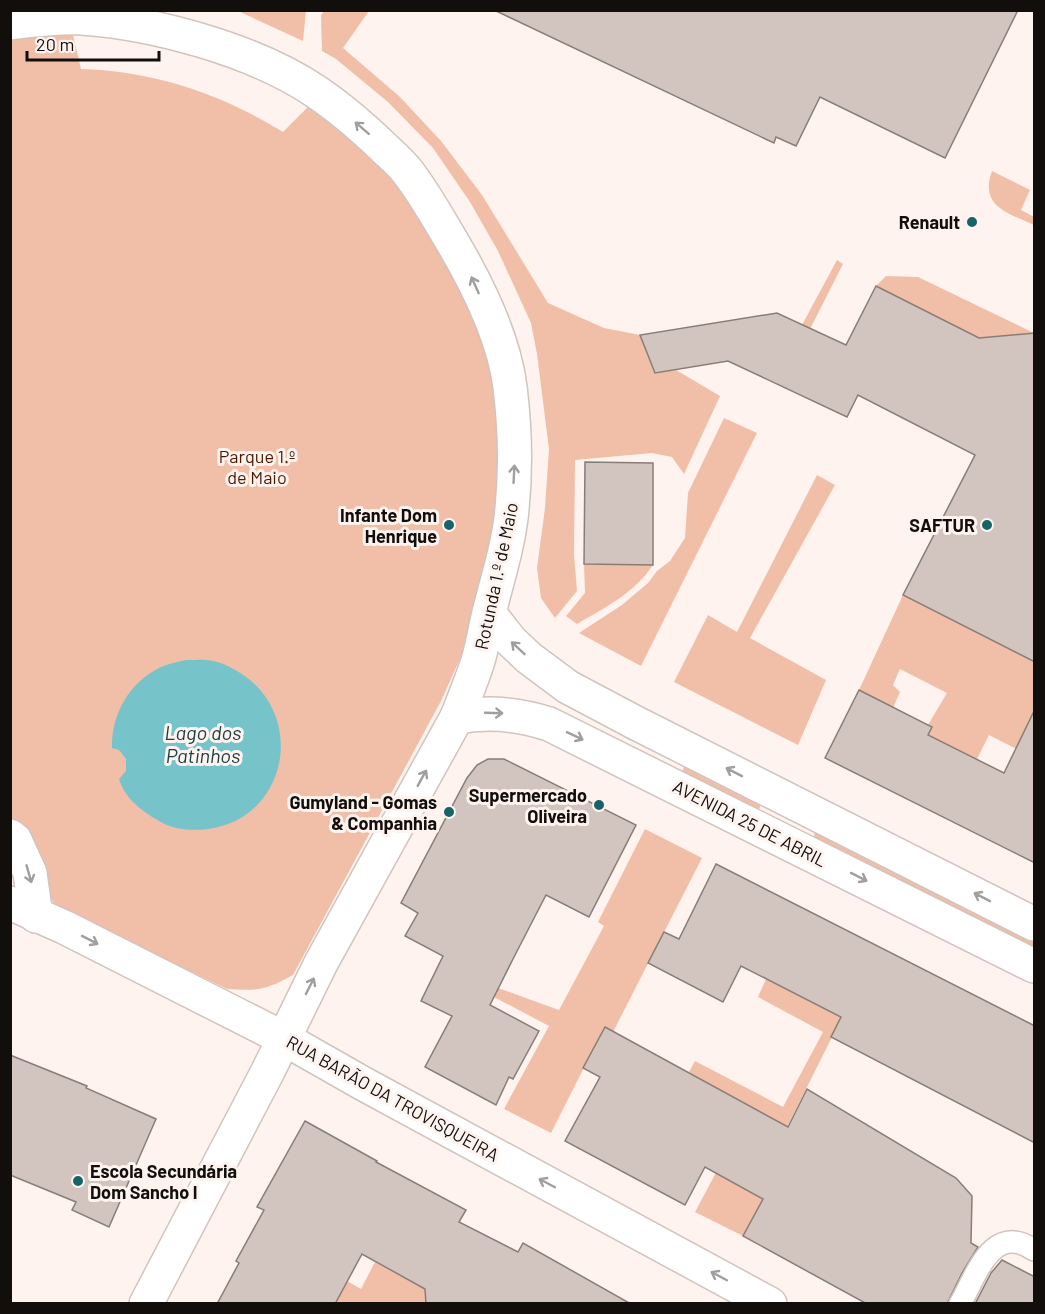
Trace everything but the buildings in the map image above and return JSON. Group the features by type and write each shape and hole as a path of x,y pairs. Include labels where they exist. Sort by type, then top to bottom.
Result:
{"main road":[{"name":"Rotunda 1.º de Maio","path":"10,22 57,18 114,21 196,39 243,55 315,91 362,127 406,171 440,221 467,267 496,333 510,385 515,452 512,512 477,663 457,717 321,963 146,1304"},
{"name":"AVENIDA 25 DE ABRIL","path":"489,613 511,641 553,677 634,722 1035,924"},
{"name":"AVENIDA 25 DE ABRIL","path":"457,717 480,713 501,713 531,718 549,724 1035,966"},
{"path":"617,756 634,722"},
{"path":"769,832 786,799"},
{"path":"10,836 15,840 30,873 23,909"},
{"name":"RUA BARÃO DA TROVISQUEIRA","path":"23,909 64,927 283,1038 770,1304"}],"lane":[{"path":"960,1304 988,1253 999,1244 1015,1241 1035,1250"}],"green space":[{"path":"238,11 306,11 303,41"},
{"path":"324,11 369,11 343,48 400,97 441,141 482,195 548,303 604,328 640,335 655,373 676,370 720,396 684,474 672,457 652,453 575,460 574,555 577,591 555,618 541,598 537,568 545,508 549,449 531,323 498,251 470,202 433,148 388,102 336,59 322,51 321,15"},
{"name":"Parque 1.º de Maio","path":"72,31 81,69 134,74 186,87 236,106 283,132 311,104 356,137 396,180 430,227 482,333 498,389 500,513 463,652 441,701 293,975 262,988 227,989 56,906 11,822 11,35"},
{"path":"992,171 1030,190 1021,210 1034,217 1034,225 1006,212 993,201 989,183"},
{"path":"837,260 843,264 810,329 802,325"},
{"path":"886,276 918,277 1034,333 1034,366 876,286"},
{"path":"724,418 757,433 641,666 579,633 622,605 670,561 685,538 688,493"},
{"path":"817,475 835,485 750,638 826,680 798,745 674,682 708,615 737,632"},
{"path":"584,564 653,565 628,591 577,624 566,616 585,593"},
{"path":"903,595 1034,662 1034,758 989,735 977,759 928,735 932,727 928,725 947,693 900,669 893,685 900,692 893,708 859,690"},
{"path":"686,763 762,802 759,809 754,812 683,776 682,772"},
{"path":"645,829 702,858 613,1032 604,1028 551,1133 504,1109 549,1026 458,978 498,988 559,1010 604,926 598,922"},
{"path":"815,830 1034,935 1034,953 813,842"},
{"path":"766,979 842,1017 778,1145 880,1201 758,1208 743,1236 695,1212 751,1107 689,1072 695,1061 783,1107 823,1032 758,997"},
{"path":"375,1262 425,1289 426,1303 335,1304 347,1281 361,1289"}],"water":[{"name":"Lago dos Patinhos","path":"186,660 218,662 250,680 267,700 277,722 281,745 278,769 269,790 254,809 233,822 208,829 177,828 159,821 140,809 125,793 119,779 126,771 126,759 119,750 112,748 119,712 131,691 148,674 169,664"}],"place":[{"name":"Renault","path":"972,222"},
{"name":"Infante Dom Henrique","path":"449,525"},
{"name":"SAFTUR","path":"987,525"},
{"name":"Supermercado Oliveira","path":"599,805"},
{"name":"Gumyland - Gomas & Companhia","path":"449,812"},
{"name":"Escola Secundária Dom Sancho I","path":"78,1181"}]}
